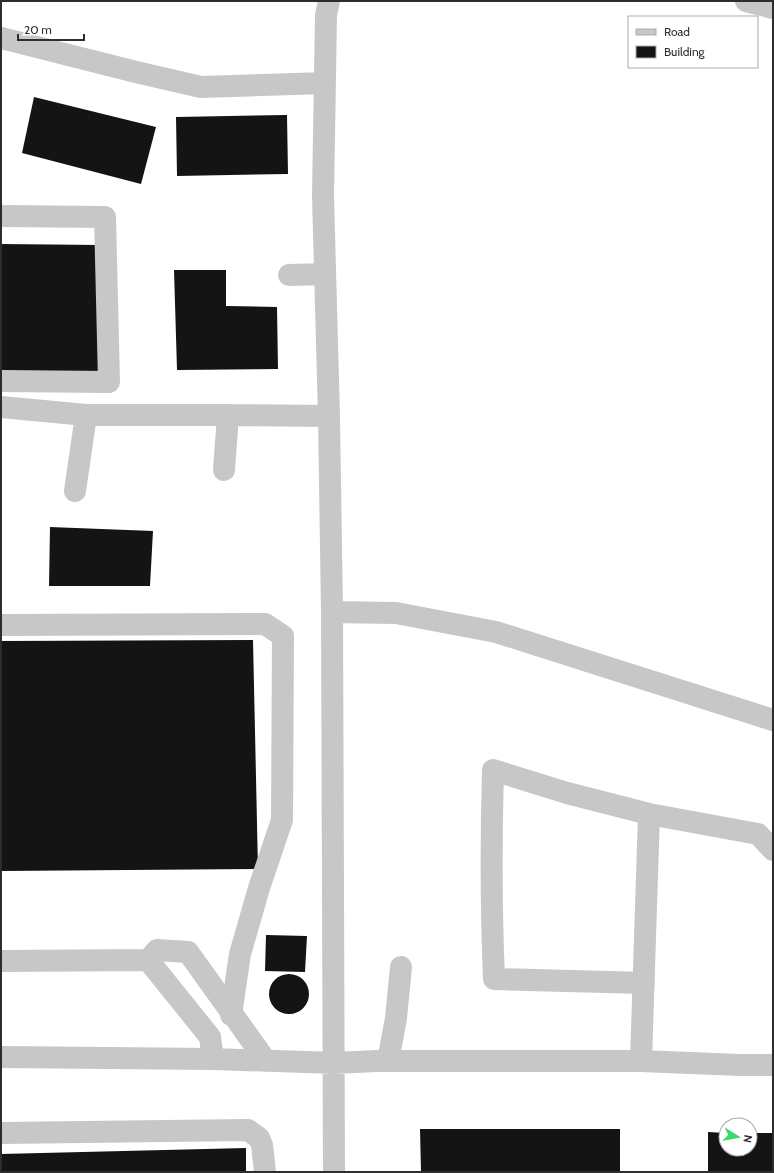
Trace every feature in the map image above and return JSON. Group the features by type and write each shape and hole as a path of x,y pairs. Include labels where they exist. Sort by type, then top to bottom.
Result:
{"street":[{"path":"329,1 326,15 323,196 329,416 332,612 334,1172"},
{"path":"746,1 773,8"},
{"path":"1,38 201,87 325,82"},
{"path":"1,216 105,217 109,382 1,381"},
{"path":"289,275 325,274"},
{"path":"1,407 86,415 228,414 329,416"},
{"path":"224,470 228,414"},
{"path":"75,491 86,415"},
{"path":"332,612 396,613 496,632 773,720"},
{"path":"1,626 265,624 283,636 282,820 259,888 240,954 231,1014"},
{"path":"644,983 494,979 491,860 494,770 568,793 649,814 758,834 773,850"},
{"path":"641,1061 649,814"},
{"path":"1,961 148,960 157,950 188,952 266,1061"},
{"path":"148,960 210,1037 213,1059"},
{"path":"388,1061 396,1018 401,966"},
{"path":"1,1057 213,1059 334,1063 388,1061 641,1061 773,1065"},
{"path":"1,1133 248,1130 259,1138 262,1145 265,1172"}],"building":[{"path":"34,97 156,127 141,184 22,153"},
{"path":"287,115 288,174 177,176 176,117"},
{"path":"1,244 100,245 98,371 1,371"},
{"path":"174,270 226,270 226,306 277,307 278,369 177,370"},
{"path":"50,527 153,531 150,586 49,586"},
{"path":"253,640 258,869 1,871 1,641"},
{"path":"266,935 307,936 305,972 265,971"},
{"path":"289,974 297,976 303,980 307,986 309,994 307,1002 303,1008 297,1012 289,1014 281,1012 275,1008 271,1002 269,994 271,986 275,980 281,976"},
{"path":"420,1129 620,1129 620,1172 421,1172"},
{"path":"708,1132 718,1133 718,1157 758,1157 758,1133 773,1133 773,1172 708,1172"},
{"path":"246,1148 246,1172 1,1172 1,1154"}]}
